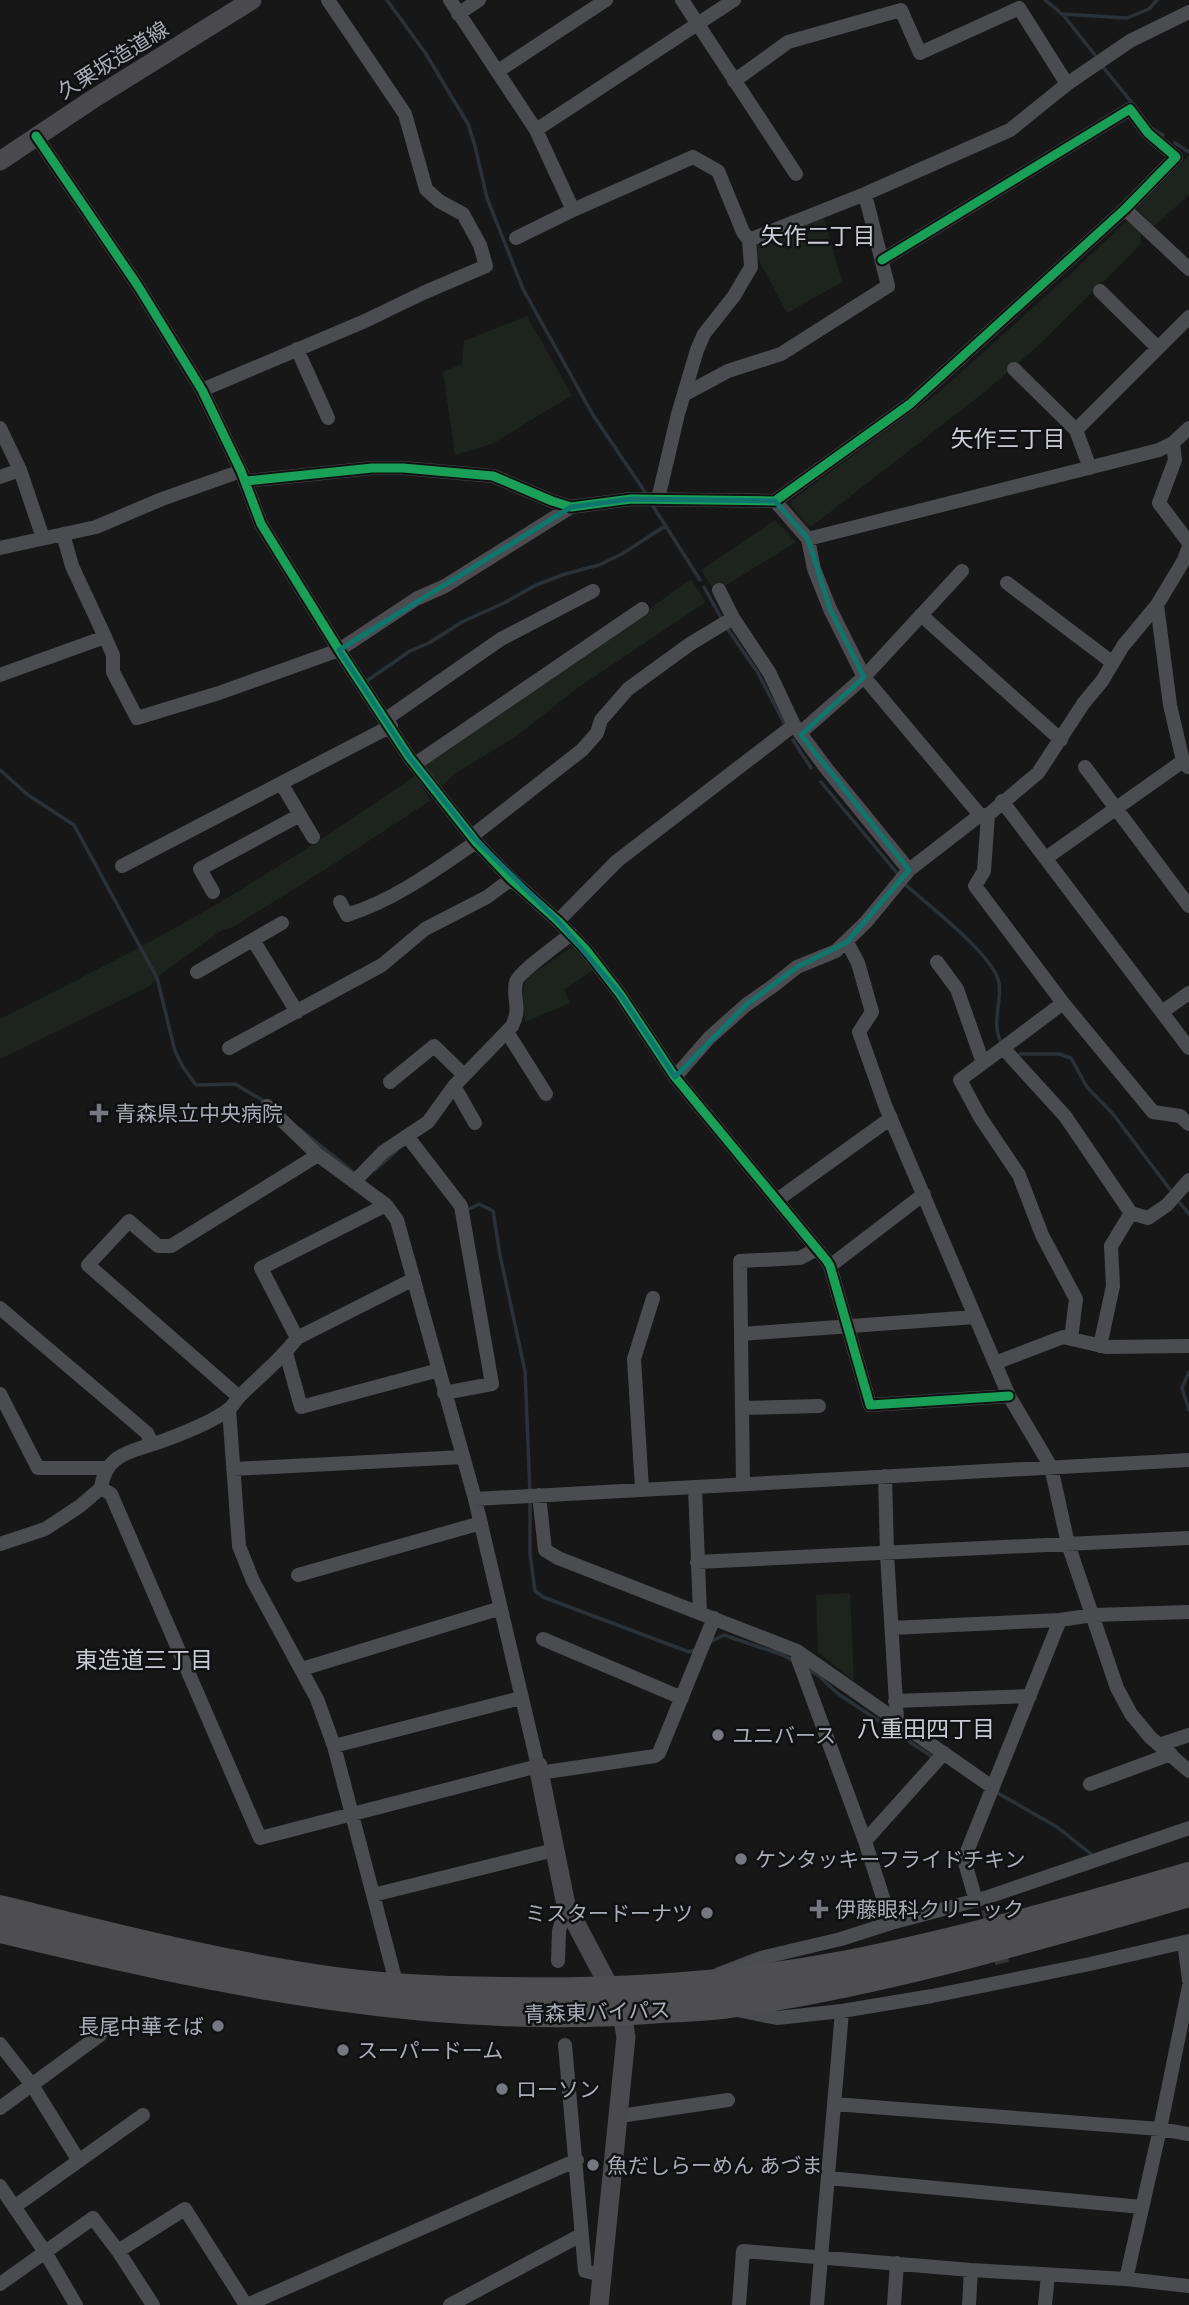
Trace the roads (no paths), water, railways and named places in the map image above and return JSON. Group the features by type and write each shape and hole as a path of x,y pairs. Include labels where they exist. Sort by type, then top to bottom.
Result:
{"highway":[{"name":"青森東バイパス","path":"0,1930 220,1980 318,1996 506,2014 622,2014 962,1937 1189,1874"},
{"name":"青森東バイパス","path":"0,1908 208,1958 317,1977 452,1990 611,1990 713,1995 853,1983 991,1951 1189,1894"}],"street":[{"name":"久栗坂造道線","path":"0,161 252,0"},
{"path":"202,390 486,266 480,245 463,214 439,201 426,189 405,114 328,0"},
{"path":"450,0 536,130 573,209"},
{"path":"458,14 479,0"},
{"path":"498,71 606,0"},
{"path":"682,0 796,174"},
{"path":"536,130 734,0"},
{"path":"734,81 788,42 901,10 920,53 1019,8 1067,84"},
{"path":"749,240 865,194 1010,130 1067,84 1129,41 1189,12"},
{"path":"0,548 96,527 162,499 244,476 372,468 493,476 552,502 571,507 631,499 775,501 910,404 1125,209 1176,157 1148,133 1129,108 882,260"},
{"path":"36,136 138,286 202,390 244,476 261,524 339,650 415,764 474,839 511,879 586,950 675,1077 830,1266 870,1405 1009,1396"},
{"path":"516,238 573,209 693,157 718,170 743,232 749,240 751,267 734,296 704,334 697,350 657,499"},
{"path":"685,394 728,371 781,354 888,286 865,194"},
{"path":"1125,209 1189,268"},
{"path":"1100,291 1158,348"},
{"path":"1076,430 1189,317"},
{"path":"297,349 328,418"},
{"path":"1014,369 1076,430 1090,468"},
{"path":"0,428 20,470 43,538"},
{"path":"808,539 1159,450 1173,443 1189,428"},
{"path":"675,1077 709,1038 746,1005 797,967 836,950 909,870 1038,773 1123,646 1157,605 1184,559 1189,545 1159,503 1175,460 1173,443"},
{"path":"0,477 20,470"},
{"path":"775,501 808,539 814,569 830,609 864,677 984,815 984,871 975,886 1063,1003 1153,1112 1180,1116 1189,1124"},
{"path":"63,534 72,566 113,655 113,672 138,718 219,693 339,650 416,598 445,586 571,507"},
{"path":"558,921 617,861 864,677 962,571"},
{"path":"1007,583 1113,663"},
{"path":"719,590 733,618 769,672 797,729 909,870"},
{"path":"122,866 281,783 388,723 501,639 593,591"},
{"path":"1046,858 1186,764 1170,705 1157,605"},
{"path":"415,764 642,609"},
{"path":"921,615 1061,740"},
{"path":"340,902 347,915 369,908 409,888 474,839 582,750 597,733 601,720 628,689 690,644 733,618"},
{"path":"0,675 105,637"},
{"path":"1085,767 1189,906"},
{"path":"281,783 313,837"},
{"path":"1002,802 1189,1048"},
{"path":"213,892 200,869 300,815"},
{"path":"229,1048 382,965 425,929 487,897 511,879"},
{"path":"197,972 282,923"},
{"path":"355,1182 383,1152 428,1122 459,1080 507,1031 518,1014 516,982 522,972 571,934"},
{"path":"253,940 297,1012"},
{"path":"846,942 858,963 872,1012 859,1032 891,1118 1009,1396 1051,1467 1068,1544 1117,1688 1130,1714 1150,1737 1189,1771"},
{"path":"937,962 957,989 984,1063"},
{"path":"1163,1012 1189,993"},
{"path":"1063,1003 960,1080 1019,1175 1042,1235 1076,1298 1072,1339"},
{"path":"507,1031 546,1094"},
{"path":"390,1082 434,1046 459,1080 475,1123"},
{"path":"1003,1048 1065,1116 1131,1213 1148,1218 1167,1205 1189,1180"},
{"path":"267,1106 318,1154 386,1205 397,1220 481,1523 538,1769 566,1905 622,2014 626,2037 620,2116 599,2305"},
{"path":"777,1200 891,1118"},
{"path":"407,1136 461,1206 492,1384 444,1393"},
{"path":"239,1397 88,1265 129,1221 158,1246 171,1246 318,1154"},
{"path":"830,1266 924,1194"},
{"path":"297,1338 261,1268 386,1205"},
{"path":"1100,1346 1113,1286 1111,1245 1131,1213"},
{"path":"743,1483 740,1261 800,1258 817,1249"},
{"path":"0,1544 44,1530 80,1506 101,1488 102,1476 113,1461 130,1450 191,1429 229,1409 286,1353 297,1338 414,1279"},
{"path":"642,1489 634,1359 653,1298"},
{"path":"0,1308 147,1433 152,1444"},
{"path":"741,1334 975,1317"},
{"path":"995,1363 1063,1337 1100,1346 1189,1346"},
{"path":"286,1353 301,1407 439,1370"},
{"path":"0,1394 38,1468 108,1468"},
{"path":"742,1408 819,1406"},
{"path":"229,1409 239,1546 253,1581 317,1699 334,1746 397,1986"},
{"path":"233,1469 463,1457"},
{"path":"475,1499 1189,1460"},
{"path":"885,1476 897,1720"},
{"path":"695,1487 700,1613"},
{"path":"101,1488 111,1494 260,1838 352,1813 538,1769 655,1756 659,1753 714,1618"},
{"path":"539,1495 545,1550 558,1558 797,1651 992,1787"},
{"path":"298,1575 481,1523"},
{"path":"697,1562 1189,1538"},
{"path":"302,1669 501,1608"},
{"path":"892,1628 1060,1620 1093,1615 1189,1612"},
{"path":"983,1903 964,1859 1060,1620"},
{"path":"543,1639 682,1698"},
{"path":"797,1651 865,1841 891,1923"},
{"path":"895,1702 1030,1696"},
{"path":"334,1746 521,1698"},
{"path":"1090,1784 1165,1750 1189,1735"},
{"path":"865,1841 944,1753"},
{"path":"1189,1828 983,1903 891,1923 841,1939 746,1962 723,1971 713,1995 777,2018 842,2011 932,1996 1005,1975 1090,1964 1187,1941 1189,1980"},
{"path":"373,1895 554,1850"},
{"path":"558,1961 559,1931 566,1905"},
{"path":"1126,2279 1189,1986"},
{"path":"817,2305 842,2011"},
{"path":"0,2108 100,2035"},
{"path":"0,2044 32,2085 79,2161"},
{"path":"565,2045 585,2271 602,2275"},
{"path":"620,2116 728,2099"},
{"path":"834,2104 1160,2129 1189,2134"},
{"path":"14,2207 143,2115"},
{"path":"118,2251 185,2209 246,2305 577,2160"},
{"path":"828,2178 1142,2207"},
{"path":"0,2186 45,2252 76,2305"},
{"path":"0,2284 93,2218 153,2305"},
{"path":"450,2305 581,2235"},
{"path":"739,2305 743,2251 1189,2286"},
{"path":"894,2305 897,2263"},
{"path":"969,2305 971,2270"},
{"path":"1045,2305 1048,2275"}],"waterway":[{"path":"387,0 426,54 468,124 487,198 523,289 593,415 645,492"},
{"path":"1045,0 1062,14 1127,18 1149,9 1157,0"},
{"path":"1064,16 1095,55"},
{"path":"1103,67 1133,104"},
{"path":"1153,129 1163,135"},
{"path":"1175,143 1189,152"},
{"path":"653,506 700,580"},
{"path":"368,680 410,651 429,643 462,622 536,585 599,565 622,554 665,526"},
{"path":"704,587 720,616"},
{"path":"727,628 758,673 784,723"},
{"path":"793,740 811,768"},
{"path":"0,770 28,795 74,825 157,978 175,1051 196,1085 235,1084 267,1103"},
{"path":"821,782 897,873"},
{"path":"907,886 973,945 995,972 1000,990 997,1028 1001,1042"},
{"path":"1020,1054 1059,1054 1071,1058 1087,1087 1113,1114 1172,1192"},
{"path":"300,1129 357,1175"},
{"path":"375,1170 396,1151"},
{"path":"1180,1203 1189,1214"},
{"path":"467,1210 479,1204 493,1211 525,1371 530,1493"},
{"path":"1189,1372 1182,1388 1189,1410"},
{"path":"530,1501 530,1554 535,1591 543,1597 689,1652 697,1649"},
{"path":"710,1642 724,1635 793,1661"},
{"path":"806,1668 837,1693 934,1758"},
{"path":"996,1792 1057,1827 1091,1854"}],"tunnel":[{"path":"988,1909 1004,1970"}],"place":[{"name":"青森県立中央病院","path":"99,1113"},
{"name":"ユニバース","path":"718,1735"},
{"name":"ケンタッキーフライドチキン","path":"741,1859"},
{"name":"伊藤眼科クリニック","path":"819,1909"},
{"name":"ミスタードーナツ","path":"707,1913"},
{"name":"長尾中華そば","path":"218,2026"},
{"name":"スーパードーム","path":"343,2050"},
{"name":"ローソン","path":"502,2089"},
{"name":"魚だしらーめん あづま","path":"593,2165"}],"district":[{"name":"矢作二丁目","path":"818,236"},
{"name":"矢作三丁目","path":"1008,439"},
{"name":"東造道三丁目","path":"144,1660"},
{"name":"八重田四丁目","path":"926,1729"}]}
